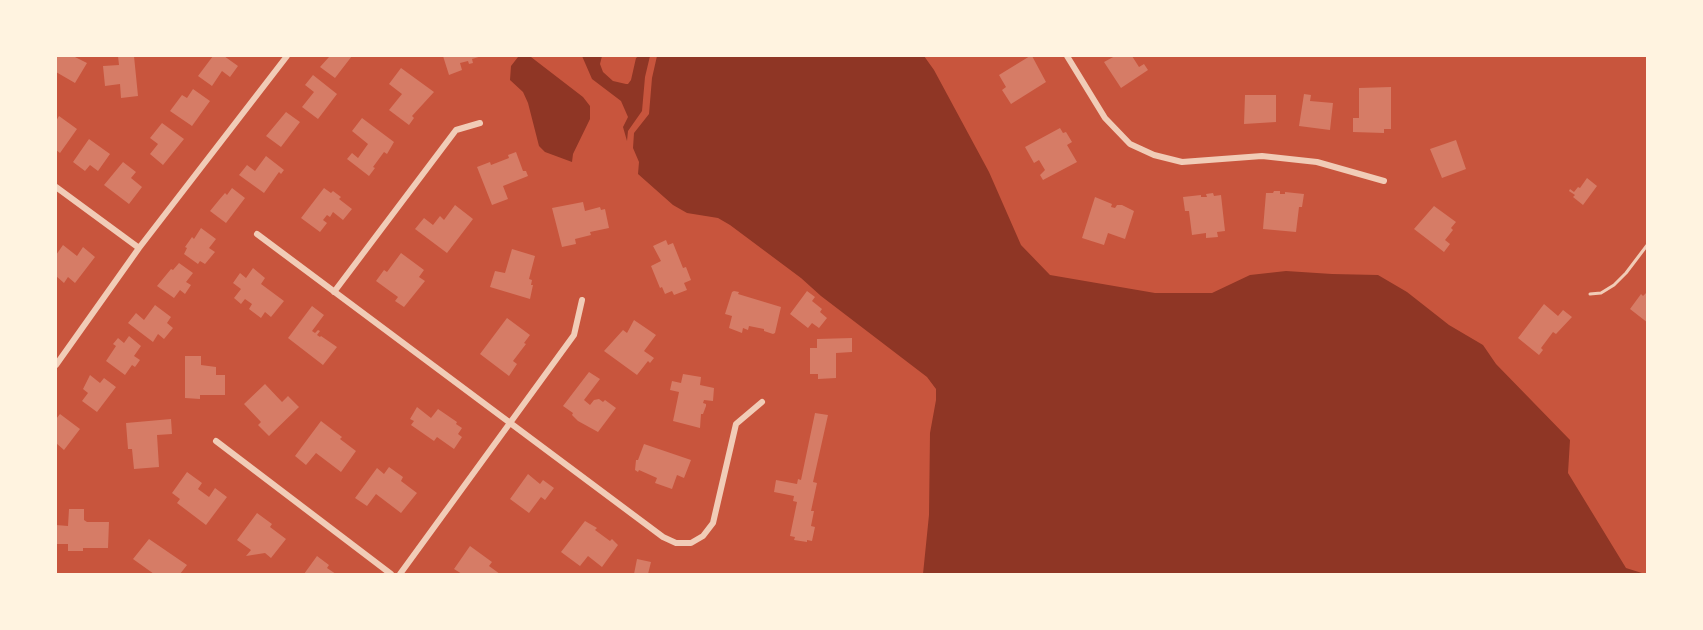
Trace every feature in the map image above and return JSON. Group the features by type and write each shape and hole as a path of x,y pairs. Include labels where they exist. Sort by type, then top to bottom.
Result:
{"street":[{"path":"56,365 140,249 287,56"},
{"path":"1067,56 1105,117 1130,144 1154,155 1182,162 1262,156 1317,162 1384,181"},
{"path":"334,292 456,130 480,123"},
{"path":"56,187 140,249"},
{"path":"257,234 663,537 675,543 691,543 703,536 713,523 736,424 762,402"},
{"path":"400,574 574,335 582,300"},
{"path":"216,441 391,574"}],"lane":[{"path":"1590,294 1601,293 1614,285 1626,273 1647,244"}],"shaded area":[{"path":"582,56 602,56 600,64 603,72 613,81 628,84 636,58 650,56 645,77 642,111 628,131 627,141 623,127 628,117 621,101 592,79"},
{"path":"657,56 924,56 934,70 989,172 1021,245 1050,275 1155,293 1212,293 1250,275 1286,271 1378,275 1407,292 1449,325 1483,345 1496,364 1570,440 1568,473 1626,568 1645,574 923,574 929,515 930,433 936,389 927,377 730,225 718,218 687,213 673,205 638,174 639,162 633,148 634,133 649,114 652,78"},
{"path":"518,57 531,57 583,97 590,106 590,119 573,154 572,162 545,152 539,146 528,103 523,92 510,80 511,66"}],"building":[{"path":"56,56 73,56 87,63 75,83 56,72"},
{"path":"118,56 134,56 138,96 121,98 120,84 105,86 103,66 119,65"},
{"path":"213,56 224,56 238,66 230,77 222,71 212,86 198,76"},
{"path":"327,56 352,56 335,78 320,67 329,57"},
{"path":"443,56 482,56 472,59 473,63 469,64 468,61 460,63 462,70 449,75"},
{"path":"1030,56 1046,82 1011,104 1002,90 1006,87 999,75"},
{"path":"1115,56 1132,56 1139,67 1144,64 1148,70 1121,88 1104,62"},
{"path":"401,68 434,92 412,116 414,118 409,125 389,110 402,94 389,84"},
{"path":"313,75 337,94 318,119 302,107 314,92 305,85"},
{"path":"1391,87 1391,129 1384,129 1384,133 1353,132 1353,118 1359,118 1359,88"},
{"path":"193,89 210,101 192,126 170,111 182,95 187,98"},
{"path":"1304,94 1311,95 1310,101 1333,103 1330,130 1299,126"},
{"path":"1245,95 1276,95 1276,122 1244,124"},
{"path":"286,112 300,122 281,147 266,136"},
{"path":"59,116 77,129 60,153 56,150 56,121"},
{"path":"362,118 394,142 387,154 384,152 369,176 347,159 352,153 358,158 368,144 352,131"},
{"path":"162,123 184,139 163,165 150,154 158,144 150,138"},
{"path":"1060,128 1063,133 1066,132 1072,142 1067,145 1077,162 1043,180 1040,175 1045,170 1039,160 1034,163 1025,147"},
{"path":"89,139 110,154 98,171 90,165 85,171 73,162"},
{"path":"1456,140 1466,169 1442,178 1430,149"},
{"path":"516,152 523,171 526,171 528,176 503,186 508,199 492,205 477,167 490,162 491,165 509,158 508,155"},
{"path":"266,156 284,170 281,174 279,172 264,193 239,175 247,165 255,171"},
{"path":"123,162 136,172 131,178 142,187 129,204 104,185"},
{"path":"1587,178 1597,186 1583,205 1569,191 1570,189 1574,192 1578,187 1580,188"},
{"path":"232,188 245,198 226,223 210,211"},
{"path":"324,188 341,197 339,199 352,209 343,220 333,212 330,217 327,215 323,220 327,223 320,232 301,218"},
{"path":"1280,191 1280,194 1285,194 1285,192 1304,194 1302,207 1299,207 1296,232 1263,229 1266,193"},
{"path":"1213,193 1214,196 1221,195 1225,231 1217,232 1218,237 1206,238 1206,233 1192,235 1189,211 1185,211 1183,197 1201,195 1201,197 1207,197 1206,194"},
{"path":"1095,197 1112,204 1111,207 1122,205 1134,211 1125,239 1108,233 1104,245 1082,238"},
{"path":"583,202 585,211 600,207 601,210 605,209 609,228 590,232 591,235 575,239 576,244 562,247 552,208"},
{"path":"455,205 473,219 447,253 415,229 424,218 433,225 440,216 444,220"},
{"path":"1434,206 1456,222 1445,240 1450,244 1444,252 1414,229"},
{"path":"201,228 216,239 209,248 215,252 205,264 200,261 198,264 184,254 187,248 185,247"},
{"path":"666,240 668,245 673,243 683,268 686,267 691,280 684,283 687,290 674,295 672,291 665,294 662,287 660,288 651,266 661,261 653,246"},
{"path":"63,245 77,256 83,247 95,257 75,283 68,277 64,283 56,276 56,255"},
{"path":"512,249 535,256 529,279 532,280 531,285 533,285 530,299 490,287 495,271 505,273"},
{"path":"401,253 424,270 419,277 425,281 404,307 395,301 398,297 376,281 384,270 387,272"},
{"path":"179,263 193,273 186,282 191,285 185,294 180,290 174,298 157,286"},
{"path":"253,268 265,278 261,284 284,301 271,317 265,312 261,318 249,309 252,304 245,299 241,304 234,298 241,289 233,283 240,273 246,278"},
{"path":"734,291 781,307 775,333 749,326 748,330 743,328 742,333 729,328 732,316 725,314"},
{"path":"807,291 815,297 812,301 822,309 820,312 827,318 819,328 812,323 808,328 790,314"},
{"path":"1648,291 1648,323 1630,309 1641,294 1643,296"},
{"path":"1544,304 1558,316 1563,310 1572,317 1556,334 1553,332 1541,348 1543,350 1539,355 1518,338"},
{"path":"155,305 171,317 167,323 173,328 164,339 158,334 153,342 128,323 136,313 144,320"},
{"path":"312,306 324,315 312,331 315,333 320,331 317,335 337,347 323,365 288,338"},
{"path":"507,318 530,335 513,361 517,364 509,376 480,354"},
{"path":"634,320 656,335 644,351 654,358 650,363 648,361 637,375 604,351 623,330 627,333"},
{"path":"129,336 141,346 134,356 140,360 135,367 132,365 125,375 106,361 116,346 113,344 118,338 124,343"},
{"path":"852,338 852,352 836,353 836,378 818,379 818,374 810,374 810,348 817,348 817,339"},
{"path":"185,356 201,356 201,365 216,367 216,375 225,375 225,395 200,395 200,399 185,398"},
{"path":"589,372 600,379 584,400 590,405 594,400 599,399 603,402 605,400 616,408 598,432 578,421 572,415 573,413 563,406"},
{"path":"683,374 701,377 700,385 714,388 713,401 704,400 703,403 706,406 701,414 700,428 673,421 679,392 670,390 672,381 681,383"},
{"path":"90,375 100,383 104,378 116,387 97,412 82,401 88,393 83,389"},
{"path":"265,384 282,402 288,396 299,407 269,436 258,425 261,422 244,404"},
{"path":"417,407 431,418 438,409 457,422 456,424 462,428 458,434 462,437 454,449 437,437 434,441 411,425 414,421 410,419"},
{"path":"815,413 828,415 813,482 817,483 811,511 814,511 811,526 815,527 812,541 807,540 807,542 794,540 795,537 790,536 797,502 793,501 794,496 774,492 776,480 797,484 798,479 801,480"},
{"path":"60,414 80,429 64,450 56,443 56,419"},
{"path":"171,419 172,434 157,435 159,467 134,469 132,449 128,449 126,423"},
{"path":"321,421 356,451 341,472 316,453 306,465 295,456"},
{"path":"644,444 691,460 684,478 677,475 672,489 655,483 657,478 635,470 636,460"},
{"path":"389,467 403,477 401,481 417,493 401,513 376,494 367,506 355,498 377,468 384,474"},
{"path":"187,472 202,483 198,489 209,497 215,488 227,497 206,525 177,503 180,499 172,493"},
{"path":"528,474 540,484 543,480 554,488 545,500 541,497 529,513 510,499"},
{"path":"69,509 84,509 84,520 87,522 109,522 108,548 83,548 83,551 68,551 68,544 56,544 56,525 68,526"},
{"path":"257,513 272,524 270,527 286,539 271,558 265,553 246,556 251,550 237,540"},
{"path":"585,521 618,545 602,567 588,556 580,566 561,552"},
{"path":"149,539 187,565 180,574 154,574 133,559"},
{"path":"470,546 492,562 489,566 500,574 462,574 454,569"},
{"path":"317,556 329,565 327,568 336,574 304,574"},
{"path":"637,559 651,562 648,574 634,574"}]}
